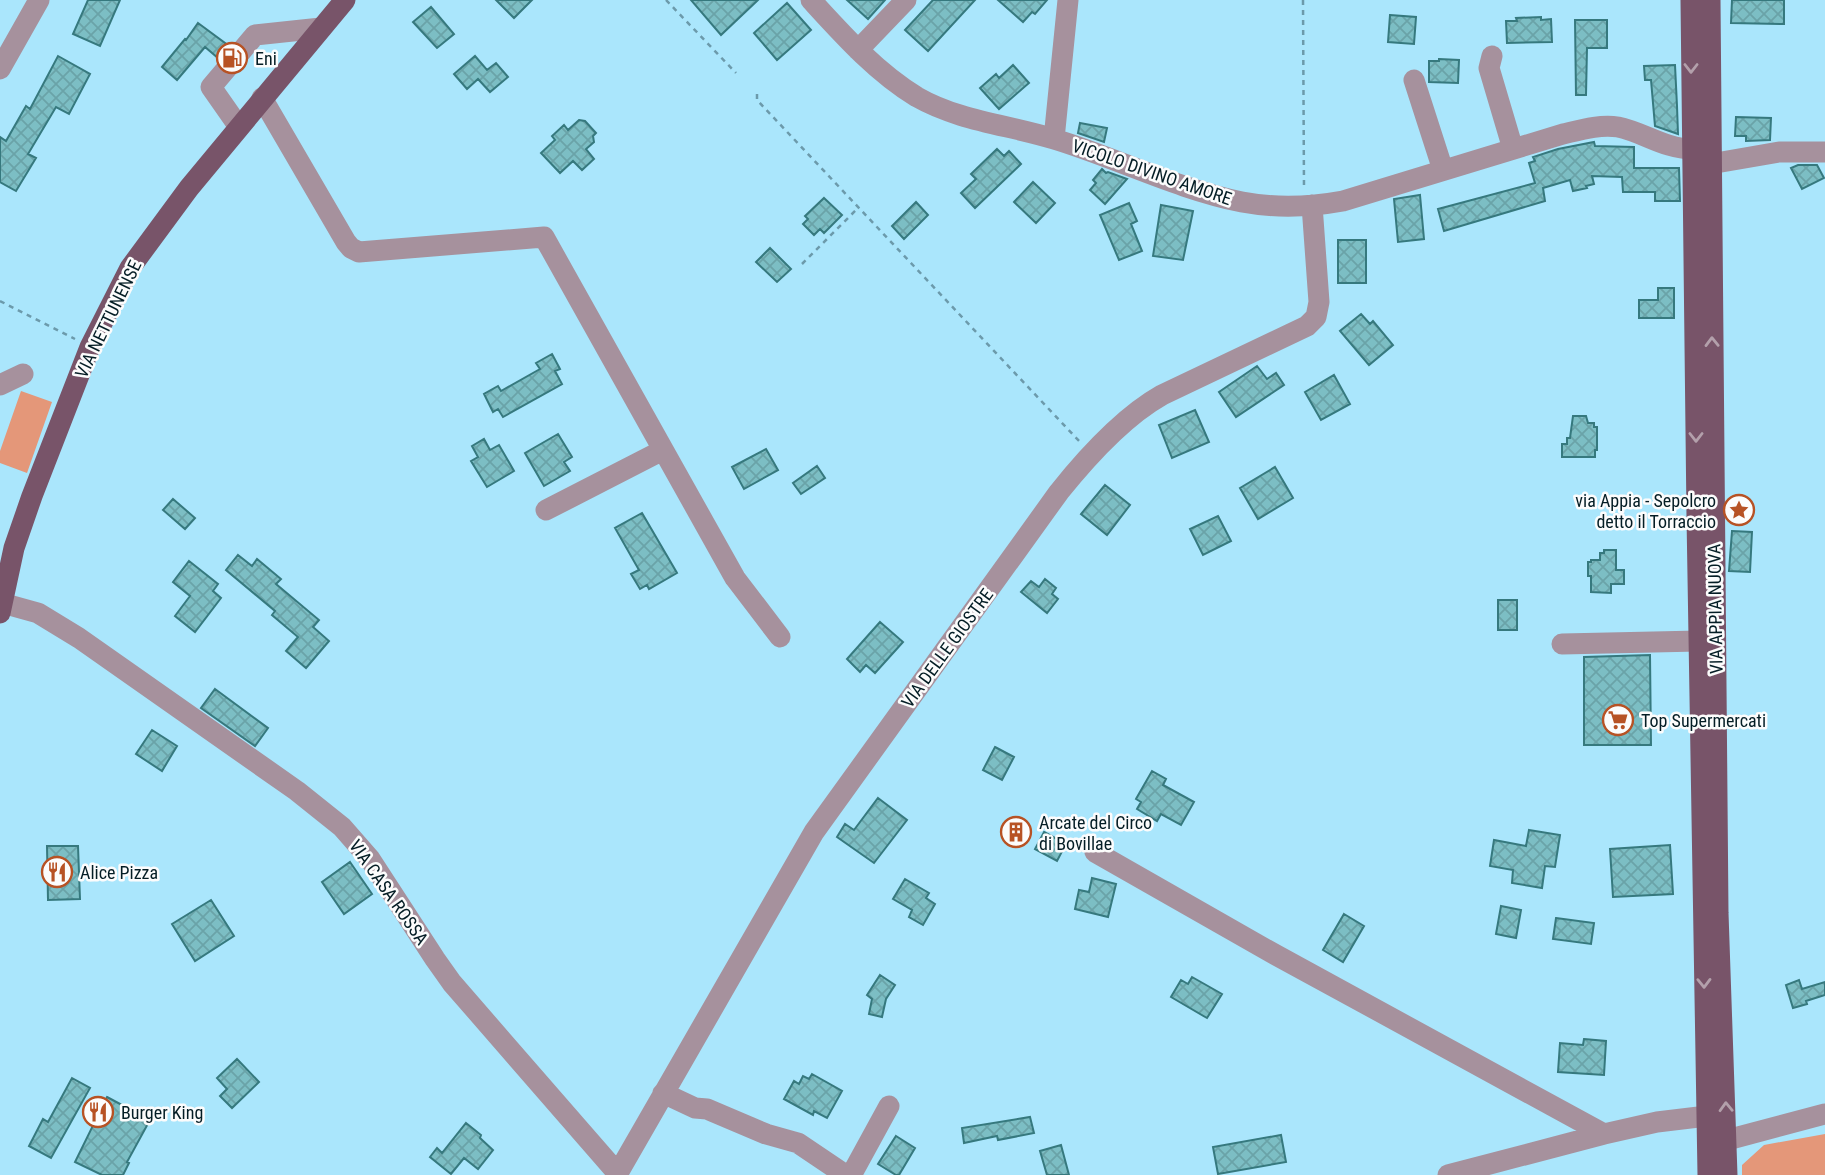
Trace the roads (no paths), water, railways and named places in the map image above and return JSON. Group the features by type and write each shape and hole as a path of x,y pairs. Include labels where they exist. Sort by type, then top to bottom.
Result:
{"main road":[{"name":"VIA NETTUNENSE","path":"1,608 8,540 90,346 130,268 189,188 345,0"},
{"name":"VIA APPIA NUOVA","path":"1690,0 1708,1175"},
{"name":"VIA APPIA NUOVA","path":"1710,0 1718,914 1727,1175"}],"street":[{"path":"0,69 39,0"},
{"name":"VICOLO DIVINO AMORE","path":"811,0 858,50 890,78 928,102 976,120 1054,139 1210,194 1244,202 1308,205 1352,199 1563,134 1604,126 1625,129 1671,146 1692,149"},
{"path":"858,50 906,0"},
{"path":"1054,139 1068,0"},
{"path":"239,127 211,87 255,35 321,28"},
{"path":"1492,56 1489,68 1513,149"},
{"path":"1415,80 1443,170"},
{"path":"262,98 346,242 359,252 544,237 735,578 780,637"},
{"path":"1710,164 1768,153 1825,152"},
{"name":"VIA DELLE GIOSTRE","path":"618,1174 822,821 1042,513 1067,482 1126,420 1150,402 1307,326 1314,320 1318,314 1319,302 1308,205"},
{"path":"0,386 23,374"},
{"path":"546,510 663,450"},
{"name":"VIA CASA ROSSA","path":"1,608 38,613 79,638 297,791 341,827 370,859 452,983 618,1174"},
{"path":"1562,644 1699,640"},
{"path":"1095,852 1276,955 1604,1134"},
{"path":"663,1093 695,1108 707,1109 766,1134 798,1143 848,1174 854,1170 889,1106"},
{"path":"1727,1140 1825,1114"},
{"path":"1448,1175 1604,1134 1657,1122 1707,1116"}],"place":[{"name":"Eni","path":"232,58"},
{"name":"via Appia - Sepolcro detto il Torraccio","path":"1739,510"},
{"name":"Top Supermercati","path":"1618,720"},
{"name":"Arcate del Circo di Bovillae","path":"1016,832"},
{"name":"Alice Pizza","path":"57,872"},
{"name":"Burger King","path":"98,1112"}]}
